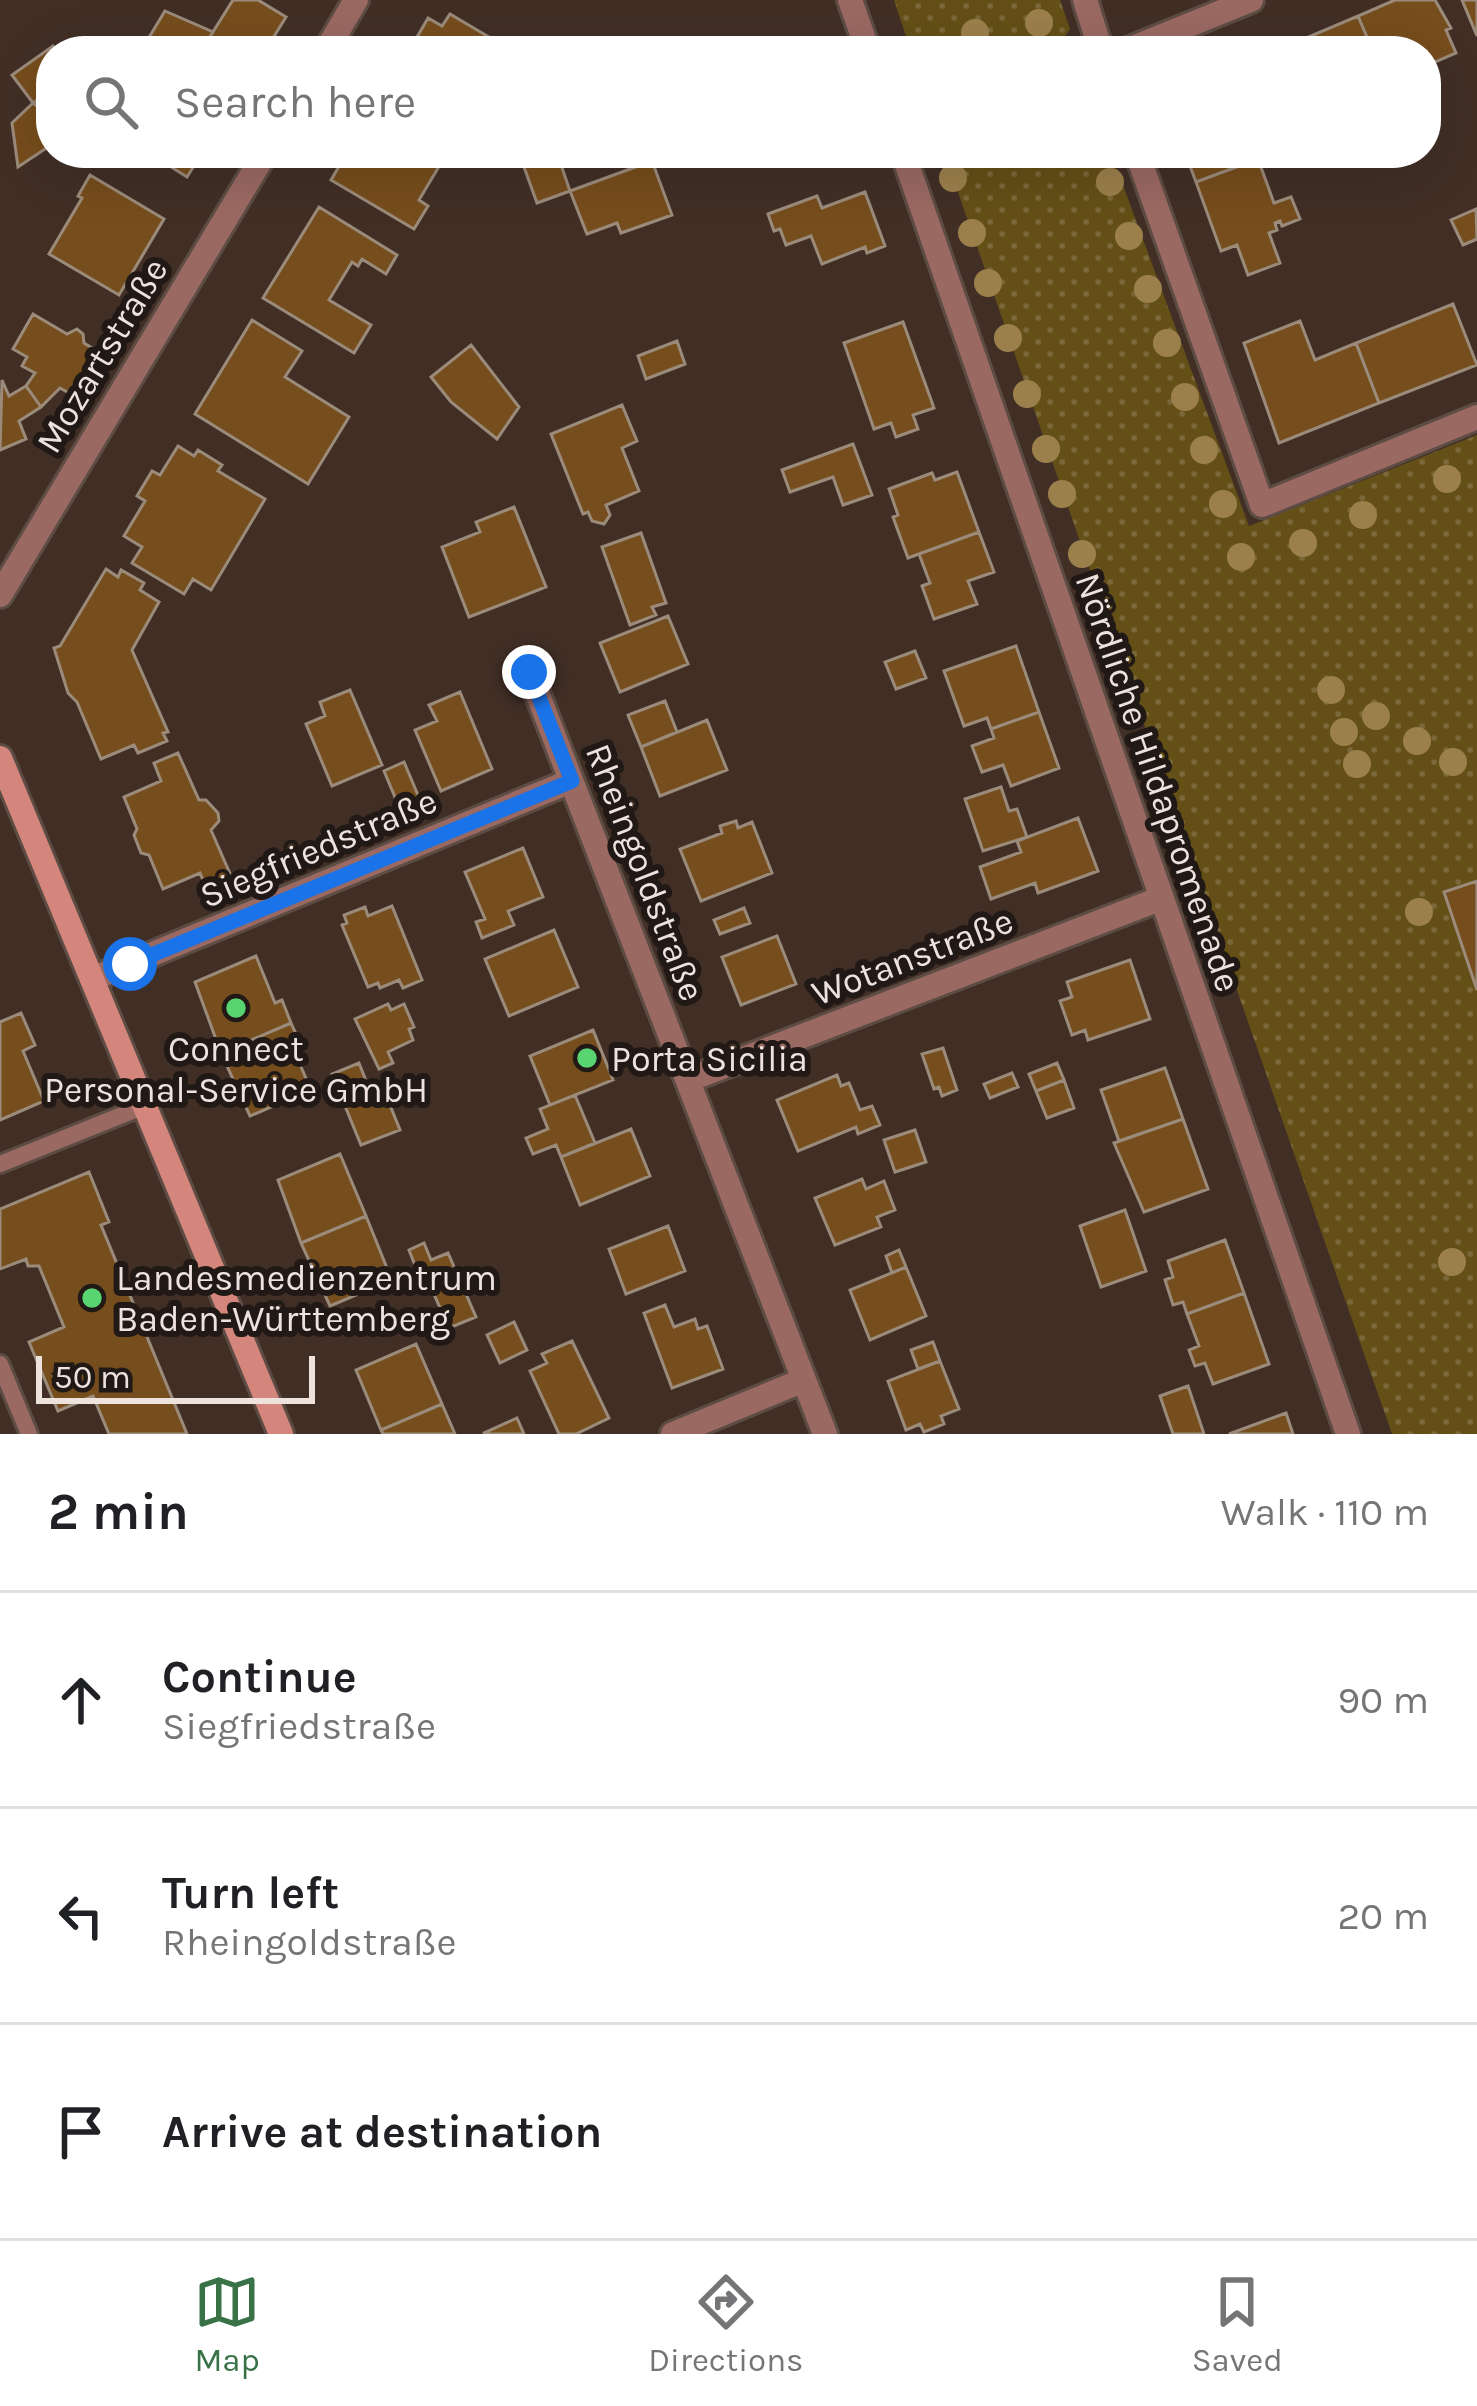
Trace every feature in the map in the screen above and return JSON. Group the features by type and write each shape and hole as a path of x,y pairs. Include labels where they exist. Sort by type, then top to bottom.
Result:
{"main road":[{"path":"0,758 281,1434"}],"street":[{"path":"335,36 356,0"},
{"path":"850,0 863,36"},
{"path":"1085,0 1096,36"},
{"path":"1162,36 1251,0"},
{"name":"Mozartstraße","path":"0,595 256,168"},
{"name":"Nördliche Hildapromenade","path":"908,168 1348,1434"},
{"path":"1142,168 1262,505 1477,417"},
{"name":"Rheingoldstraße","path":"529,672 825,1434"},
{"name":"Siegfriedstraße","path":"92,980 572,781"},
{"name":"Wotanstraße","path":"688,1080 1162,898"},
{"path":"673,1434 804,1380"}],"lane":[{"path":"0,1164 147,1105"},
{"path":"0,1364 29,1434"}],"shaded area":[{"path":"894,0 1060,0 1070,29 1065,36 906,36"},
{"path":"954,168 1117,168 1249,526 1477,435 1477,881 1444,893 1477,990 1477,1434 1392,1434 951,172"}],"building":[{"path":"233,0 258,0 286,17 274,36 210,36"},
{"path":"1395,0 1435,0 1451,28 1446,30 1456,53 1441,60 1441,36 1367,36 1358,16"},
{"path":"1462,0 1477,0 1477,36"},
{"path":"165,11 213,32 210,36 150,36"},
{"path":"450,14 487,36 418,36 428,18 442,26"},
{"path":"1358,16 1367,36 1311,36"},
{"path":"36,58 36,101 33,103 12,75"},
{"path":"33,103 36,105 36,155 18,167 12,123"},
{"path":"338,168 438,168 419,200 428,206 414,229 331,180"},
{"path":"524,168 562,168 570,191 537,203"},
{"path":"633,168 655,168 672,215 621,233 617,223 587,234 570,191"},
{"path":"1191,168 1234,168 1196,182"},
{"path":"1234,168 1261,168 1274,203 1291,197 1300,219 1282,226 1280,221 1275,223 1277,230 1269,233 1280,263 1248,275 1237,245 1221,251 1196,182"},
{"path":"90,175 164,219 119,295 49,254"},
{"path":"865,192 885,246 867,253 865,247 822,264 811,236 786,245 768,214 817,196 822,208"},
{"path":"319,207 397,255 386,274 362,259 358,266 352,262 329,300 371,325 354,353 263,298"},
{"path":"1476,209 1477,239 1463,245 1451,220"},
{"path":"1453,304 1477,365 1379,403 1356,343"},
{"path":"33,314 67,334 77,329 84,343 102,354 76,397 60,388 41,407 26,386 35,373 22,366 27,357 13,349"},
{"path":"252,320 302,351 285,377 349,417 308,484 195,414"},
{"path":"1300,321 1315,360 1356,343 1379,403 1279,443 1244,343"},
{"path":"903,322 934,408 913,415 918,429 896,437 891,423 874,429 844,343"},
{"path":"677,341 685,364 646,379 638,356"},
{"path":"471,345 519,407 497,439 451,402 431,377"},
{"path":"2,380 9,396 26,386 41,407 19,421 26,439 0,450"},
{"path":"622,405 637,441 622,448 639,491 606,505 610,515 604,524 592,521 588,512 583,514 551,434"},
{"path":"853,444 872,495 843,505 833,477 790,492 782,470"},
{"path":"178,446 194,456 198,450 222,465 218,471 265,499 211,590 193,579 184,594 132,563 142,547 124,536 145,501 137,496 152,471 160,475"},
{"path":"957,472 979,532 908,558 889,489 932,473 935,480"},
{"path":"514,507 546,587 469,617 442,547 480,532 476,522"},
{"path":"979,532 994,572 968,581 977,604 934,619 922,586 930,583 919,554"},
{"path":"641,533 666,603 652,607 656,615 630,625 602,547"},
{"path":"106,569 118,577 121,570 144,583 140,590 159,602 132,650 168,732 163,733 167,741 138,753 134,745 101,759 77,702 68,693 54,648 60,646"},
{"path":"668,616 688,664 620,692 600,643"},
{"path":"1016,646 1039,712 991,729 987,718 964,726 944,671"},
{"path":"915,651 926,678 896,689 885,662"},
{"path":"350,690 382,765 332,786 306,724 325,716 320,702"},
{"path":"460,692 492,769 441,791 415,730 437,721 429,705"},
{"path":"665,701 677,732 641,747 628,715"},
{"path":"1039,712 1059,768 1011,786 1003,765 982,772 972,746 994,738 991,729"},
{"path":"707,720 727,770 660,796 641,747"},
{"path":"178,753 199,800 206,800 218,813 219,821 211,830 231,876 206,887 200,873 163,889 149,855 141,853 124,797 161,781 154,763"},
{"path":"404,762 420,800 400,809 384,771"},
{"path":"1001,787 1009,811 1017,809 1027,837 983,851 965,799"},
{"path":"1078,818 1098,871 1038,893 1035,883 991,899 980,867 1021,852 1017,841"},
{"path":"736,821 738,828 752,822 772,873 701,901 680,849 722,833 720,826"},
{"path":"523,848 543,897 508,911 514,925 482,938 476,922 485,919 465,872"},
{"path":"1477,881 1477,990 1444,892"},
{"path":"392,906 422,980 403,988 399,980 380,988 378,983 368,987 342,925 347,923 344,915 365,907 368,916"},
{"path":"744,908 750,923 720,934 714,920"},
{"path":"554,930 578,987 509,1016 485,959"},
{"path":"777,936 796,984 741,1005 722,957"},
{"path":"256,956 275,1003 282,1000 291,1023 221,1053 195,982"},
{"path":"1130,960 1150,1019 1088,1040 1085,1030 1072,1035 1060,1001 1072,997 1067,982"},
{"path":"388,1004 391,1010 404,1004 414,1027 409,1029 413,1040 388,1052 393,1063 379,1069 355,1019"},
{"path":"21,1013 35,1045 23,1051 44,1101 0,1120 0,1022"},
{"path":"291,1023 300,1043 292,1046 311,1090 250,1116 221,1053"},
{"path":"593,1030 613,1080 550,1105 530,1056"},
{"path":"943,1048 957,1090 942,1096 939,1087 934,1089 922,1054"},
{"path":"359,1063 373,1098 385,1093 400,1130 361,1145 332,1074"},
{"path":"1057,1063 1064,1080 1036,1091 1029,1074"},
{"path":"1165,1068 1183,1119 1119,1141 1101,1090"},
{"path":"1012,1073 1018,1087 990,1098 984,1084"},
{"path":"837,1075 841,1086 849,1083 860,1110 872,1106 880,1125 858,1134 856,1127 798,1151 777,1100"},
{"path":"1064,1080 1074,1108 1047,1118 1036,1091"},
{"path":"575,1095 595,1143 561,1157 556,1145 533,1154 526,1138 548,1129 540,1109"},
{"path":"1183,1119 1208,1189 1144,1212 1114,1143"},
{"path":"631,1129 650,1176 580,1205 561,1157"},
{"path":"915,1130 926,1162 895,1172 884,1140"},
{"path":"340,1154 366,1216 301,1243 278,1180"},
{"name":"Landesmedienzentrum Baden-Württemberg","path":"89,1172 109,1222 101,1225 187,1434 109,1434 93,1396 58,1411 29,1342 64,1327 39,1266 28,1266 26,1259 0,1269 0,1209"},
{"path":"862,1179 866,1189 884,1181 895,1210 877,1217 881,1227 835,1245 815,1198"},
{"path":"1125,1210 1146,1271 1101,1287 1080,1226"},
{"path":"366,1216 389,1273 387,1282 330,1306 301,1243"},
{"path":"668,1226 685,1271 626,1294 609,1249"},
{"path":"1225,1240 1244,1293 1187,1314 1183,1302 1173,1305 1165,1280 1173,1277 1168,1261"},
{"path":"424,1243 431,1260 448,1253 476,1317 449,1328 421,1265 416,1268 409,1250"},
{"path":"899,1250 906,1267 892,1273 886,1256"},
{"path":"906,1267 926,1316 870,1340 850,1290"},
{"path":"1244,1293 1269,1364 1213,1384 1205,1363 1195,1366 1189,1350 1199,1346 1187,1314"},
{"path":"665,1305 674,1327 695,1319 698,1329 707,1326 723,1369 672,1388 644,1313"},
{"path":"514,1322 527,1350 500,1363 487,1335"},
{"path":"572,1341 609,1418 576,1434 559,1434 530,1371 547,1363 542,1354"},
{"path":"933,1342 940,1361 918,1369 911,1350"},
{"path":"416,1344 442,1404 381,1430 356,1370"},
{"path":"940,1361 959,1409 941,1416 944,1424 924,1432 920,1424 906,1430 888,1381"},
{"path":"1188,1386 1204,1434 1173,1434 1160,1396"},
{"path":"442,1404 455,1434 383,1434 381,1430"},
{"path":"1286,1413 1293,1434 1229,1434"},
{"path":"517,1418 524,1434 484,1434 484,1433"}],"place":[{"name":"Connect Personal-Service GmbH","path":"236,1008"},
{"name":"Porta Sicilia","path":"587,1058"},
{"name":"Landesmedienzentrum Baden-Württemberg","path":"92,1298"}],"route":[{"path":"130,964 572,781 529,672"}]}
